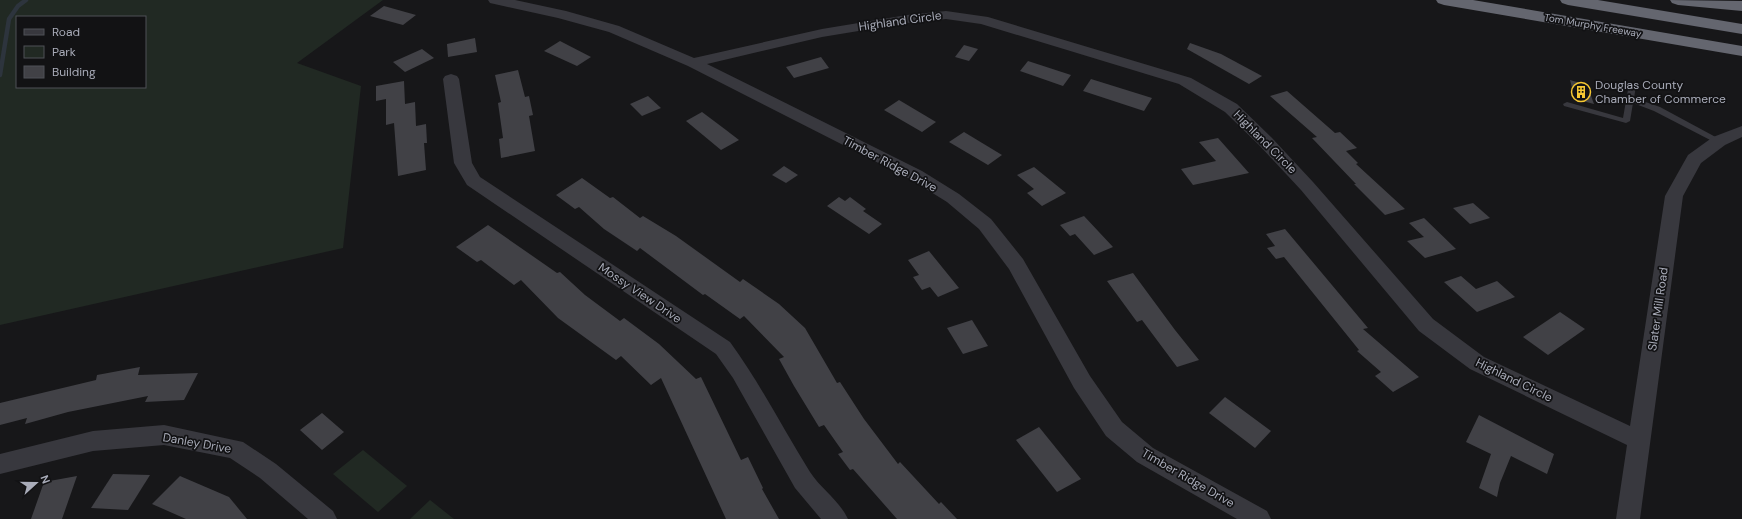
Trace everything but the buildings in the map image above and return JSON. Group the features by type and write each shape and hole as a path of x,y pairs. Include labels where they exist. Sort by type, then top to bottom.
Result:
{"highway":[{"name":"Tom Murphy Freeway","path":"1444,0 1737,50"},
{"name":"Tom Murphy Freeway","path":"1568,0 1742,29"},
{"path":"1678,0 1742,6"}],"street":[{"name":"Timber Ridge Drive","path":"495,0 561,14 614,29 693,63 916,175 958,203 985,224 1016,264 1082,382 1114,429 1145,455 1259,519"},
{"name":"Highland Circle","path":"693,63 822,33 946,14 990,22 1184,81 1231,108 1266,142 1307,186 1426,325 1477,363 1640,441"},
{"name":"Mossy View Drive","path":"451,79 463,163 473,181 723,348 740,372 803,481 836,519"},
{"name":"Slater Mill Road","path":"1628,519 1674,196 1694,159 1719,141 1742,131"},
{"name":"Danley Drive","path":"0,464 93,441 164,435 235,449 268,471 325,519"}],"lane":[{"path":"1568,104 1626,121 1632,86"},
{"path":"1630,99 1657,109 1719,141"}],"green space":[{"path":"0,0 383,0 297,63 361,86 343,248 0,325"},
{"path":"363,450 407,486 378,512 333,474"},
{"path":"430,500 454,519 410,519"}],"waterway":[{"path":"0,75 9,19 18,6 26,0"}],"place":[{"name":"Douglas County Chamber of Commerce","path":"1581,92"}]}
